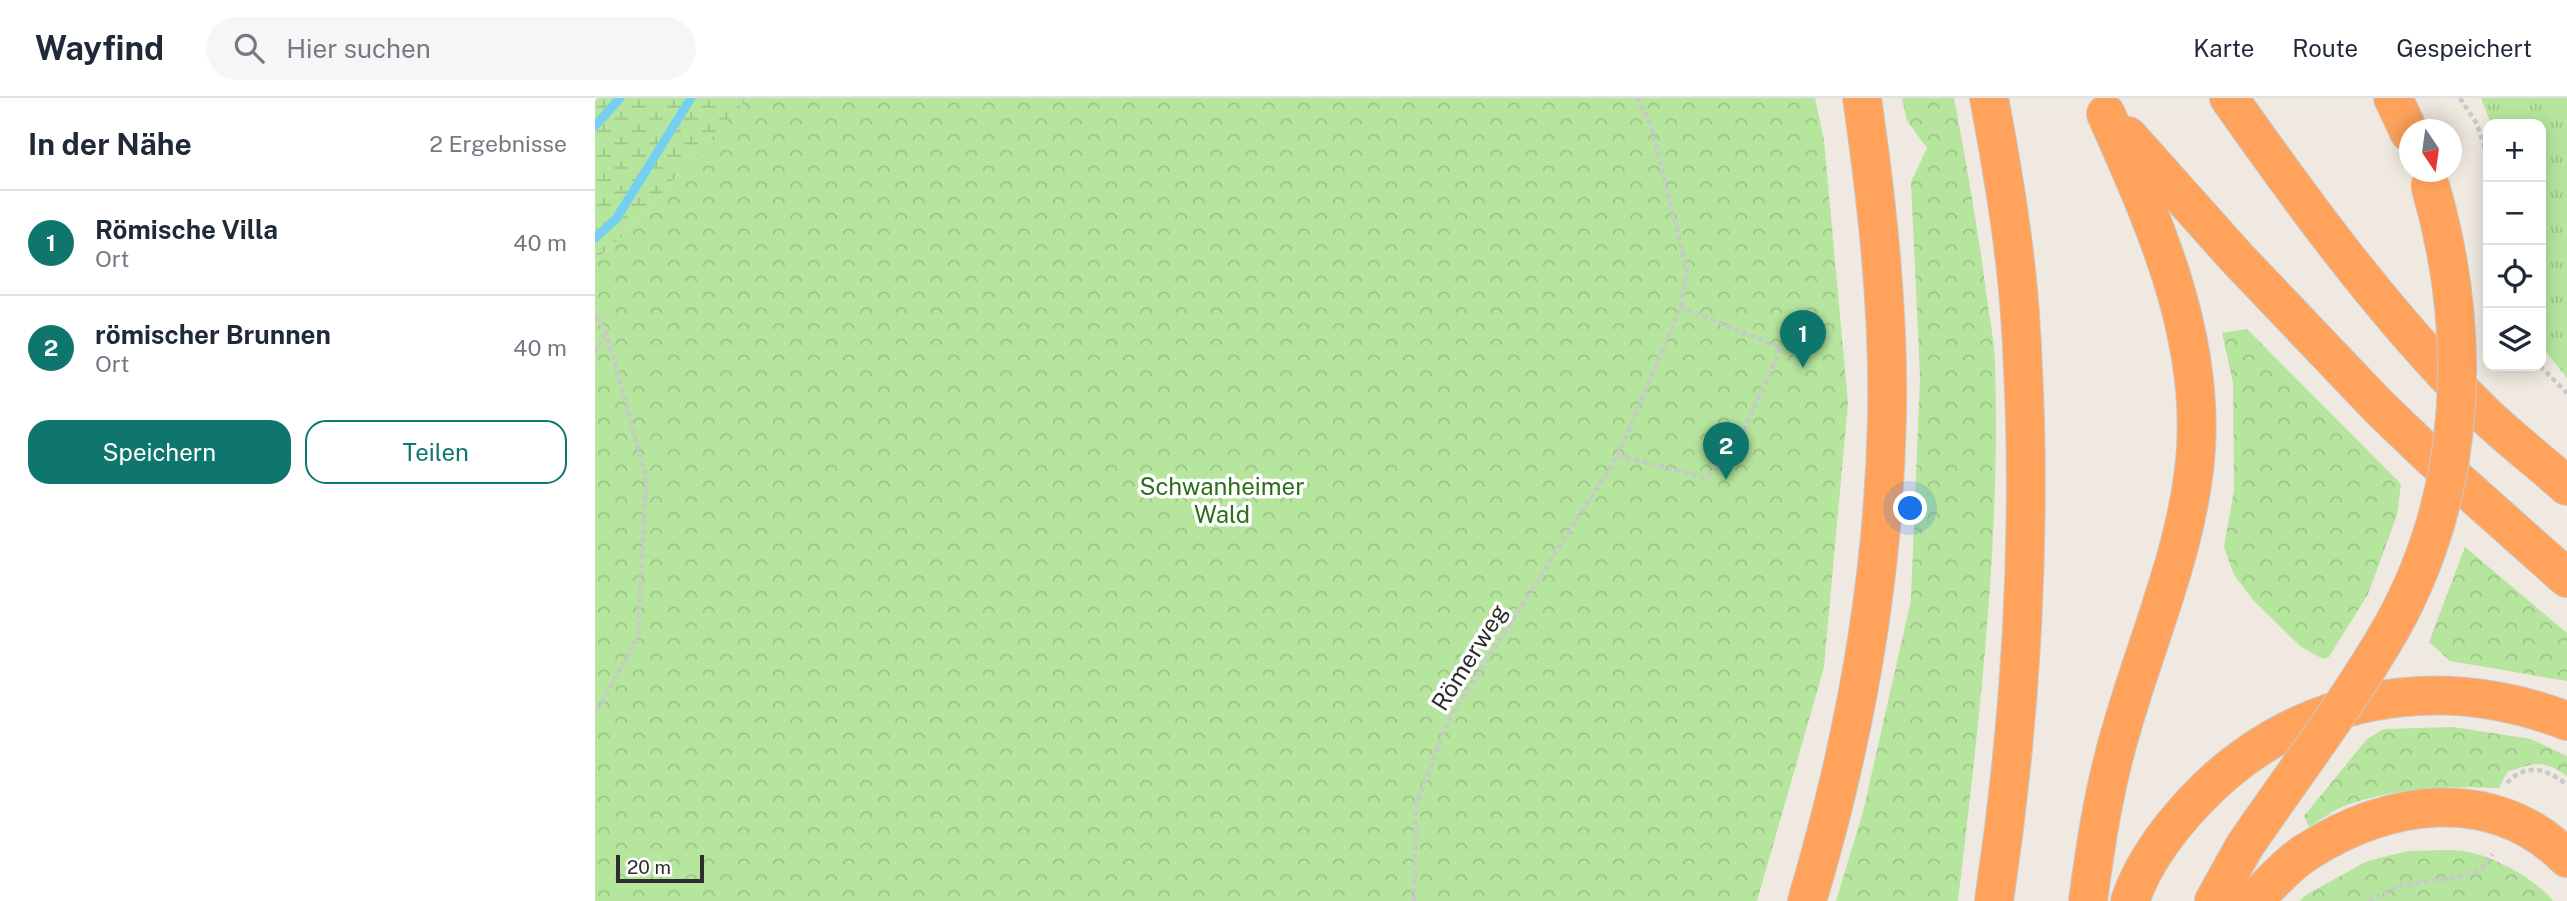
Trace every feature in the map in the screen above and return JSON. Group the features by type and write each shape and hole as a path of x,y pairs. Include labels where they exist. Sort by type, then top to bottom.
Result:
{"highway":[{"path":"1807,901 1846,757 1864,659 1879,542 1887,415 1884,324 1874,180 1862,98"},
{"path":"1989,98 2006,188 2017,274 2024,384 2026,566 2011,768 1994,901"},
{"path":"2229,98 2289,183 2385,308 2480,410 2567,486"},
{"path":"2393,98 2404,119"},
{"path":"2100,106 2236,257 2379,407 2567,578"},
{"path":"2088,901 2107,785 2122,726 2178,548 2191,489 2196,447 2193,379 2182,310 2159,237 2100,106"},
{"path":"2214,901 2244,846 2363,675 2393,625 2417,572 2438,511 2452,441 2458,331 2444,233 2429,182"},
{"path":"2130,901 2163,839 2198,798 2259,747 2294,727 2352,706 2419,695 2453,695 2497,700 2567,721"},
{"path":"2253,901 2287,867 2323,843 2369,822 2420,809 2450,806 2485,811 2527,827 2553,844 2567,858"}],"path":[{"path":"1618,455 1706,478 1732,456 1781,348 1681,307 1687,270 1651,125 1637,98"},
{"path":"2460,98 2477,124 2487,155 2488,182"},
{"name":"Römerweg","path":"1414,901 1416,805 1448,721 1618,455 1681,307"},
{"path":"595,317 606,331 646,478 638,638 595,714"},
{"path":"595,354 606,331"},
{"path":"2545,371 2567,393"},
{"path":"2507,783 2522,772 2539,769 2550,772 2567,785"},
{"path":"2368,901 2400,886 2473,874 2483,867 2492,854"}],"green space":[{"path":"598,98 747,98 627,232 595,260 595,101"},
{"name":"Schwanheimer Wald","path":"747,98 1815,98 1824,140 1848,403 1824,667 1757,901 595,901 595,260 627,232"},
{"path":"1902,98 1954,98 1976,219 1995,361 1995,496 1987,631 1958,901 1836,901 1863,812 1911,600 1920,376 1911,182 1927,148 1907,121"},
{"path":"2481,98 2567,98 2567,378 2546,352 2546,119 2489,119"},
{"path":"2247,329 2401,484 2397,515 2368,594 2329,657 2323,659 2301,647 2254,601 2234,575 2224,547 2234,490 2233,383 2222,333"},
{"path":"2465,547 2567,633 2567,681 2450,661 2429,642"},
{"path":"2453,727 2531,739 2567,756 2567,776 2551,767 2531,765 2507,772 2499,788 2441,788 2384,795 2342,807 2309,827 2304,816 2367,739 2384,729"},
{"path":"2456,850 2487,857 2536,884 2553,901 2300,901 2367,861 2408,851"}],"waterway":[{"path":"595,126 620,98"},
{"path":"595,238 616,219 691,98"}],"place":[{"name":"Römische Villa","path":"1803,368"},
{"name":"römischer Brunnen","path":"1726,480"}]}
